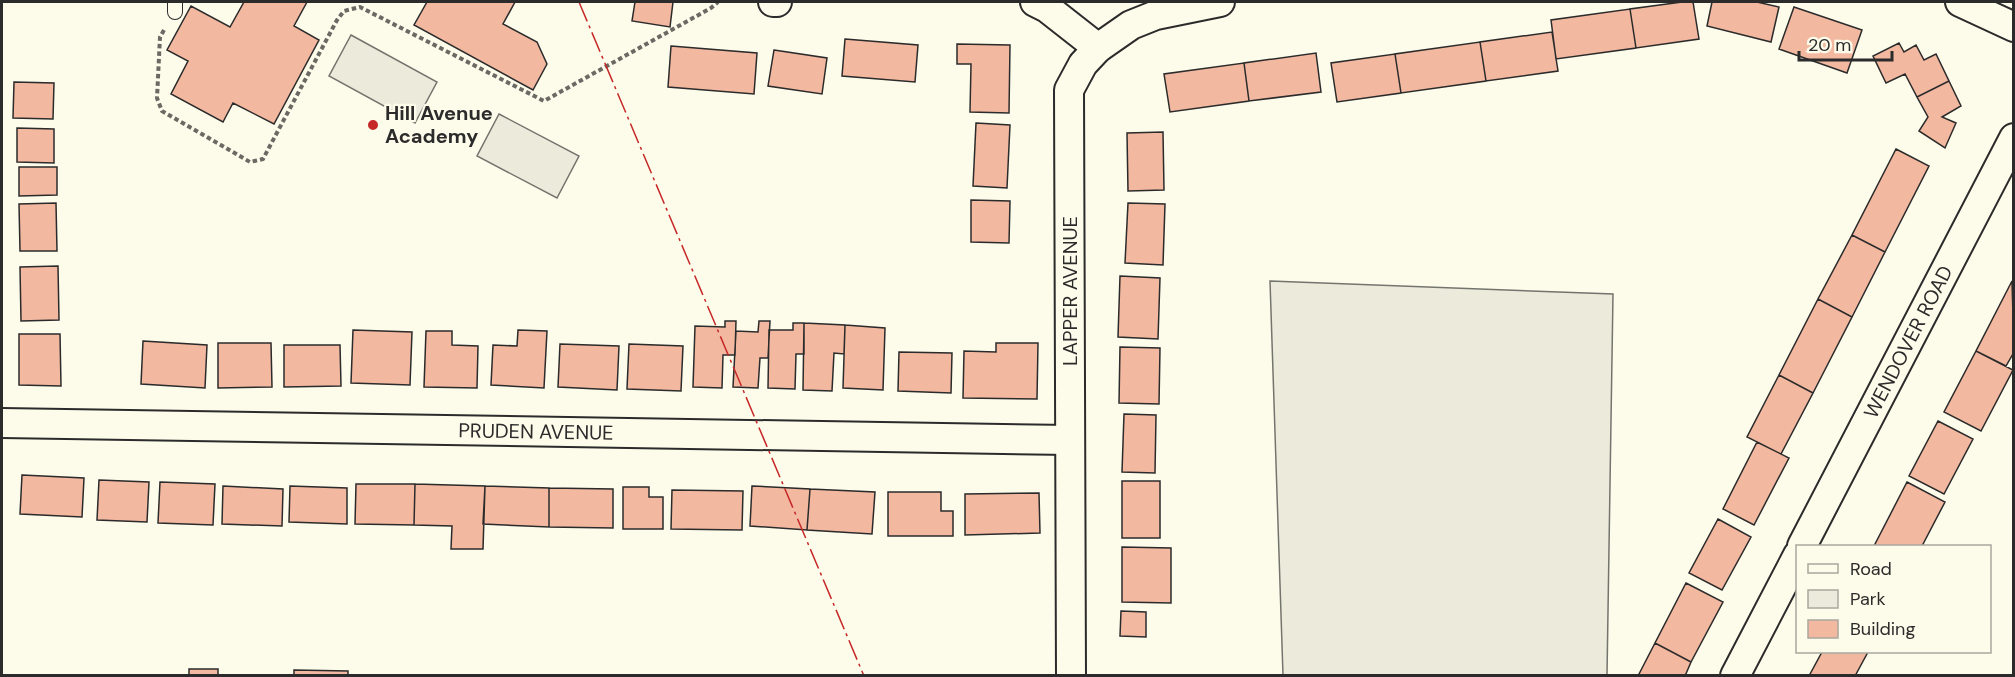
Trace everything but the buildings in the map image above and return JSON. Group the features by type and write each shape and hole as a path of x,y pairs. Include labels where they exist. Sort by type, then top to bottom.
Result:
{"street":[{"path":"1035,2 1047,8 1098,48"},
{"name":"LAPPER AVENUE","path":"1071,675 1069,90 1083,64 1098,48 1131,25 1156,15 1220,2"},
{"path":"1960,2 2013,27"},
{"name":"WENDOVER ROAD","path":"1803,545 2013,138"},
{"name":"PRUDEN AVENUE","path":"2,423 1070,440"},
{"path":"1735,675 1796,557"}],"path":[{"path":"175,7 160,37 157,98 162,111 250,162 263,159 337,20 344,11 360,7 544,102 718,2"}],"green space":[{"path":"351,35 437,82 415,123 329,76"},
{"path":"499,114 579,156 557,198 477,156"},
{"path":"1270,281 1613,294 1607,675 1283,675"}],"power":[{"path":"579,2 864,676"}],"place":[{"name":"Hill Avenue Academy","path":"373,125"}]}
